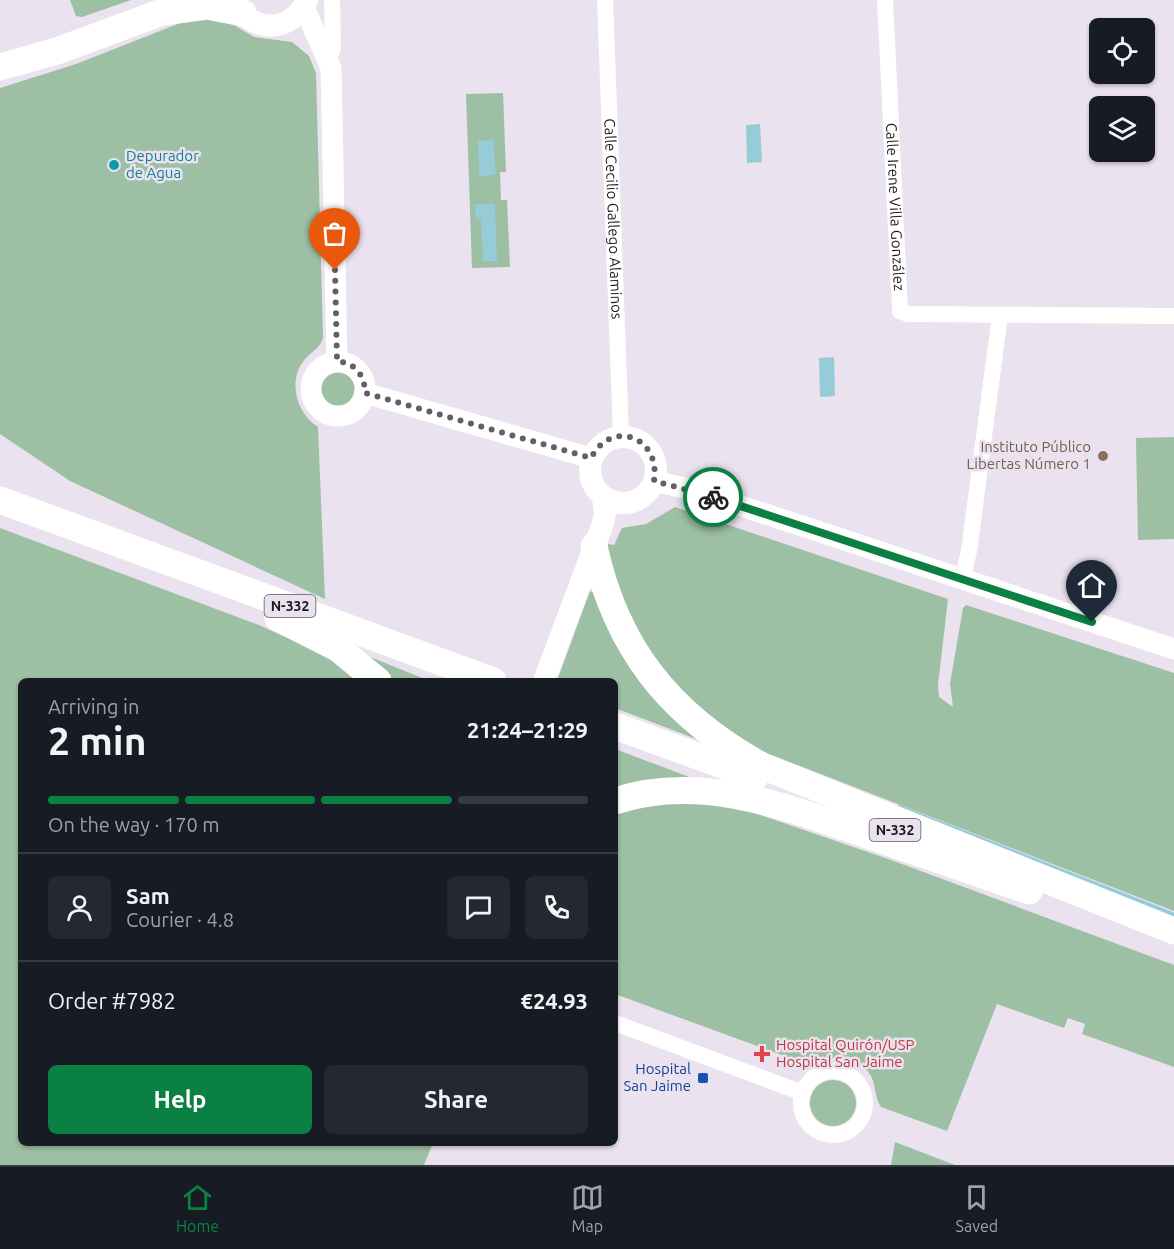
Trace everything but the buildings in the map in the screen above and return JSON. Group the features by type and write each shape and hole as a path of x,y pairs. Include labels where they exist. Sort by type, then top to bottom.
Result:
{"highway":[{"path":"0,67 57,51 172,6 239,7"},
{"name":"N-332","path":"0,500 485,678"},
{"path":"87,532 141,562 302,629 339,650 374,678"},
{"name":"N-332","path":"598,536 600,577 627,637 648,672 700,728 725,746 762,766 1174,933"},
{"name":"N-332","path":"618,727 1174,933"},
{"path":"618,800 669,790 716,792 766,800 1174,940"}],"main road":[{"path":"239,7 249,19 266,26 284,24 299,15 305,4"},
{"path":"621,436 641,441 649,449 656,470 654,481 642,497 612,500 591,479 591,458 602,443 621,436"},
{"path":"545,678 612,500"}],"street":[{"path":"323,51 333,49 332,0"},
{"name":"Calle Cecilio Gallego Alaminos","path":"605,0 621,436"},
{"name":"Calle Irene Villa González","path":"885,0 898,308 907,315 1174,315"},
{"path":"305,4 323,51 337,361"},
{"path":"284,24 306,34 323,51"},
{"path":"962,580 970,541 1000,315"},
{"path":"345,362 358,370 363,377 365,393 357,408 342,416 334,416 318,408 311,392 314,374 328,363 345,362"},
{"path":"365,393 591,458"},
{"path":"654,481 693,490 1174,649"},
{"path":"618,1024 803,1093"}],"green space":[{"path":"70,0 131,0 82,17 76,16"},
{"path":"205,17 229,22 254,37 292,42 309,56 316,73 323,337 318,347 299,367 295,386 299,405 310,421 318,427 325,599 70,481 0,434 0,88 76,64 188,20"},
{"path":"503,93 506,172 500,172 501,200 507,200 510,267 472,268 466,94"},
{"path":"338,370 351,376 357,389 351,402 338,408 325,402 319,389 325,376"},
{"path":"1174,437 1174,539 1138,540 1136,438"},
{"path":"675,507 948,599 938,685 939,697 953,707 950,684 963,608 966,605 1174,673 1174,911 751,747 736,738 703,711 670,679 644,646 627,612 607,553 608,544 614,545 622,528 646,524"},
{"path":"0,528 259,625 325,655 352,678 18,678 18,1146 432,1146 424,1165 0,1165"},
{"path":"590,591 596,593 699,740 618,709 618,678 558,678"},
{"path":"360,653 422,678 385,678"},
{"path":"618,750 700,781 618,787"},
{"path":"673,802 710,803 746,810 891,860 1174,965 1174,1067 1082,1034 1085,1024 1068,1018 1064,1028 997,1004 947,1131 881,1107 871,1076 855,1060 836,1058 798,1061 618,995 618,811"},
{"path":"833,1080 849,1087 856,1103 849,1119 833,1126 817,1119 810,1103 817,1087"},
{"path":"895,1142 955,1165 891,1165"}],"water":[{"path":"760,124 762,162 747,163 746,125"},
{"path":"493,140 496,174 479,177 478,141"},
{"path":"475,204 495,204 497,261 483,261 481,219 476,219"},
{"path":"834,357 835,396 820,397 819,358"}],"waterway":[{"path":"899,807 1174,915"}],"way so far":[{"path":"335,270 337,361 345,362 358,370 363,377 365,393 591,458 602,443 610,438 631,437 641,441 649,449 656,470 654,481 672,484 713,497"}],"place":[{"name":"Depurador de Agua","path":"114,165"},
{"name":"Instituto Público Libertas Número 1","path":"1103,456"},
{"name":"Hospital Quirón/USP Hospital San Jaime","path":"762,1054"},
{"name":"Hospital San Jaime","path":"703,1078"}],"route":[{"path":"713,497 1092,622"}]}
